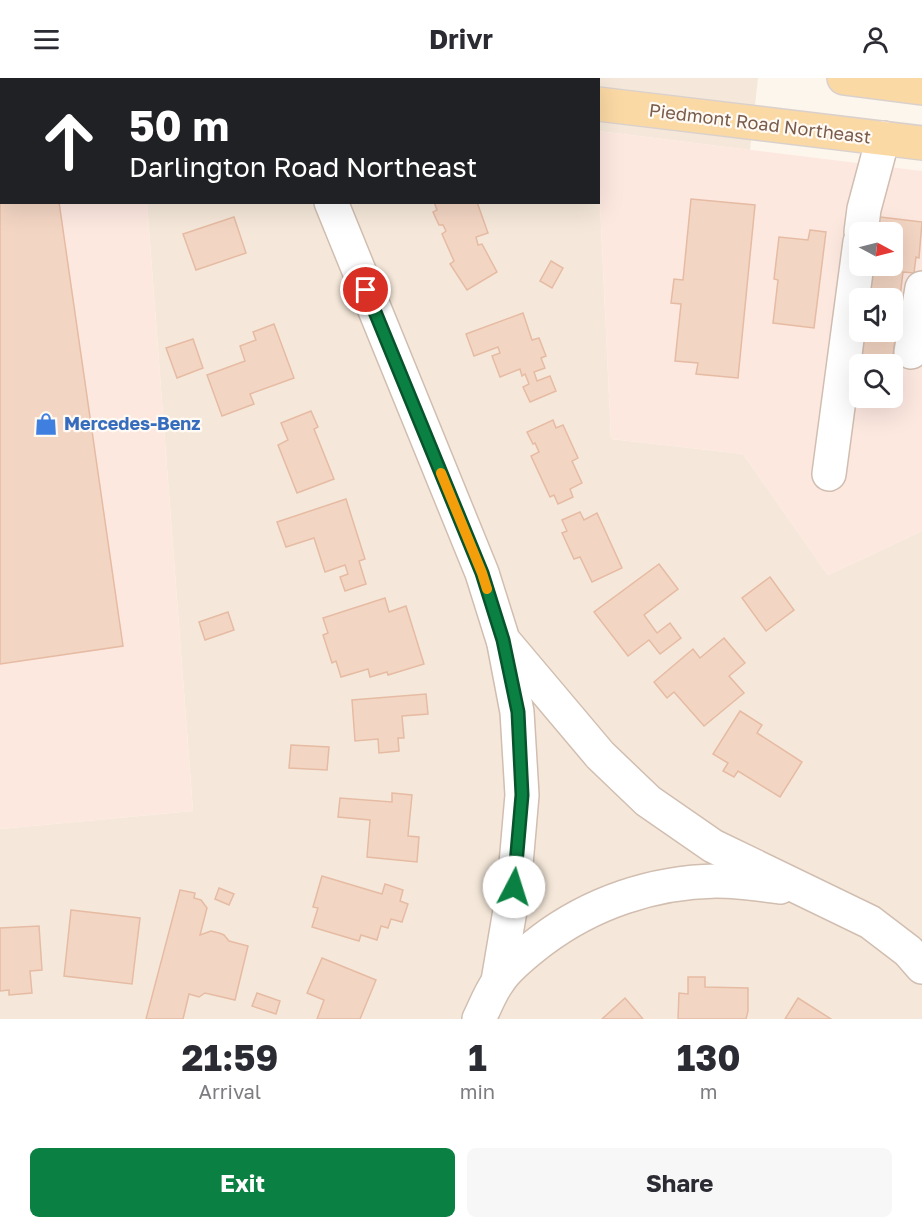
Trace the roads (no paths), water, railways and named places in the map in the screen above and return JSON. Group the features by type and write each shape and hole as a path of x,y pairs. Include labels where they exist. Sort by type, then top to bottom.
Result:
{"main road":[{"path":"844,78 922,88"},
{"name":"Piedmont Road Northeast","path":"600,104 922,143"}],"street":[{"path":"862,222 883,138"},
{"path":"332,204 482,573 503,640 518,712 522,795 514,887 498,981 479,1019"},
{"path":"829,474 856,276"},
{"path":"911,352 922,288"},
{"path":"503,640 600,755 648,801 713,846 870,921 908,951 922,967"},
{"path":"498,981 526,952 559,928 594,908 637,892 676,884 717,881 808,892"}],"place":[{"name":"Mercedes-Benz","path":"46,424"}]}
